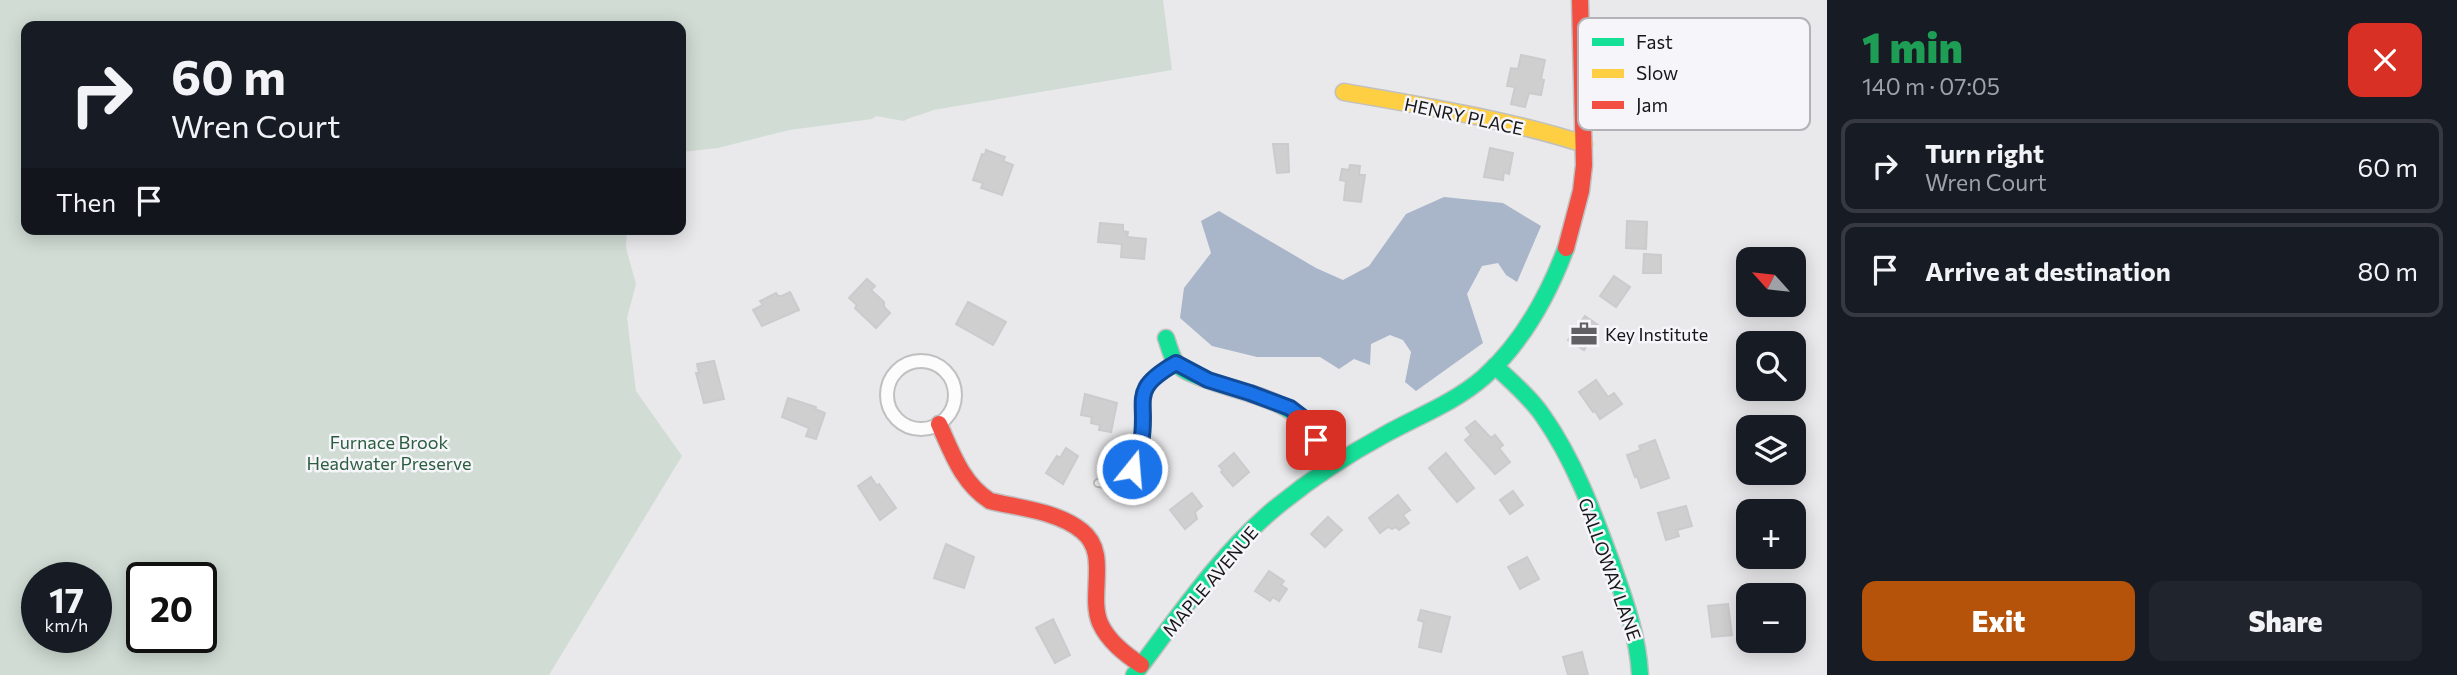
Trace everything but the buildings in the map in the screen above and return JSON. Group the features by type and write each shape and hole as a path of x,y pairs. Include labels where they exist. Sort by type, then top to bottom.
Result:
{"street":[{"name":"MAPLE AVENUE","path":"1580,0 1581,18"},
{"name":"HENRY PLACE","path":"1344,92 1442,109 1584,144"},
{"name":"MAPLE AVENUE","path":"1138,670 1233,548 1272,510 1322,473 1385,435 1461,395 1504,358 1539,310 1566,248 1582,189 1584,130"},
{"path":"1166,338 1176,363 1208,380 1250,393 1300,414 1307,421 1316,440 1322,473"},
{"path":"918,362 929,363 948,375 955,396 947,417 939,424 919,429 901,423 894,416 889,407 887,391 889,382 900,369 918,362"},
{"name":"GALLOWAY LANE","path":"1495,366 1523,392 1544,418 1568,461 1600,530 1636,634 1640,675"},
{"path":"939,424 962,476 979,496 1068,523 1090,539 1096,564 1097,612 1110,638 1138,670"}],"lane":[{"path":"1098,483 1116,483 1127,476 1141,444 1143,395 1160,372 1176,363"}],"green space":[{"name":"Furnace Brook Headwater Preserve","path":"0,0 1163,0 1172,70 933,110 904,121 876,116 872,119 789,130 718,148 686,151 686,21 21,21 21,235 627,235 626,248 636,284 627,318 636,391 682,456 549,675 0,675"}],"water":[{"path":"1444,197 1503,203 1541,226 1517,282 1506,275 1498,263 1482,266 1467,294 1483,343 1416,391 1405,382 1411,352 1403,340 1390,335 1371,344 1370,365 1354,359 1339,369 1320,357 1257,357 1212,346 1180,318 1184,288 1211,253 1201,221 1219,211 1316,268 1343,280 1369,266 1406,214"}],"traffic: fast":[{"path":"1134,675 1217,567 1274,509 1355,451 1436,409 1484,377 1511,349 1533,317 1566,248"},
{"path":"1166,338 1174,360 1186,371 1270,400 1299,418 1310,430 1317,446 1322,473"},
{"path":"1495,366 1538,409 1554,433 1582,487 1625,603 1633,631 1640,675"}],"traffic: slow":[{"path":"1344,92 1495,120 1584,144"}],"traffic: jam":[{"path":"1580,0 1580,18"},
{"path":"1566,248 1581,191 1583,130"},
{"path":"939,424 959,467 980,494 990,501 1038,511 1061,519 1082,531 1090,540 1097,562 1096,599 1100,623 1112,641 1141,665"}],"place":[{"name":"Key Institute","path":"1584,334"}],"route":[{"path":"1132,469 1141,444 1143,395 1160,372 1176,363 1208,380 1290,408 1307,421 1316,440"}]}
